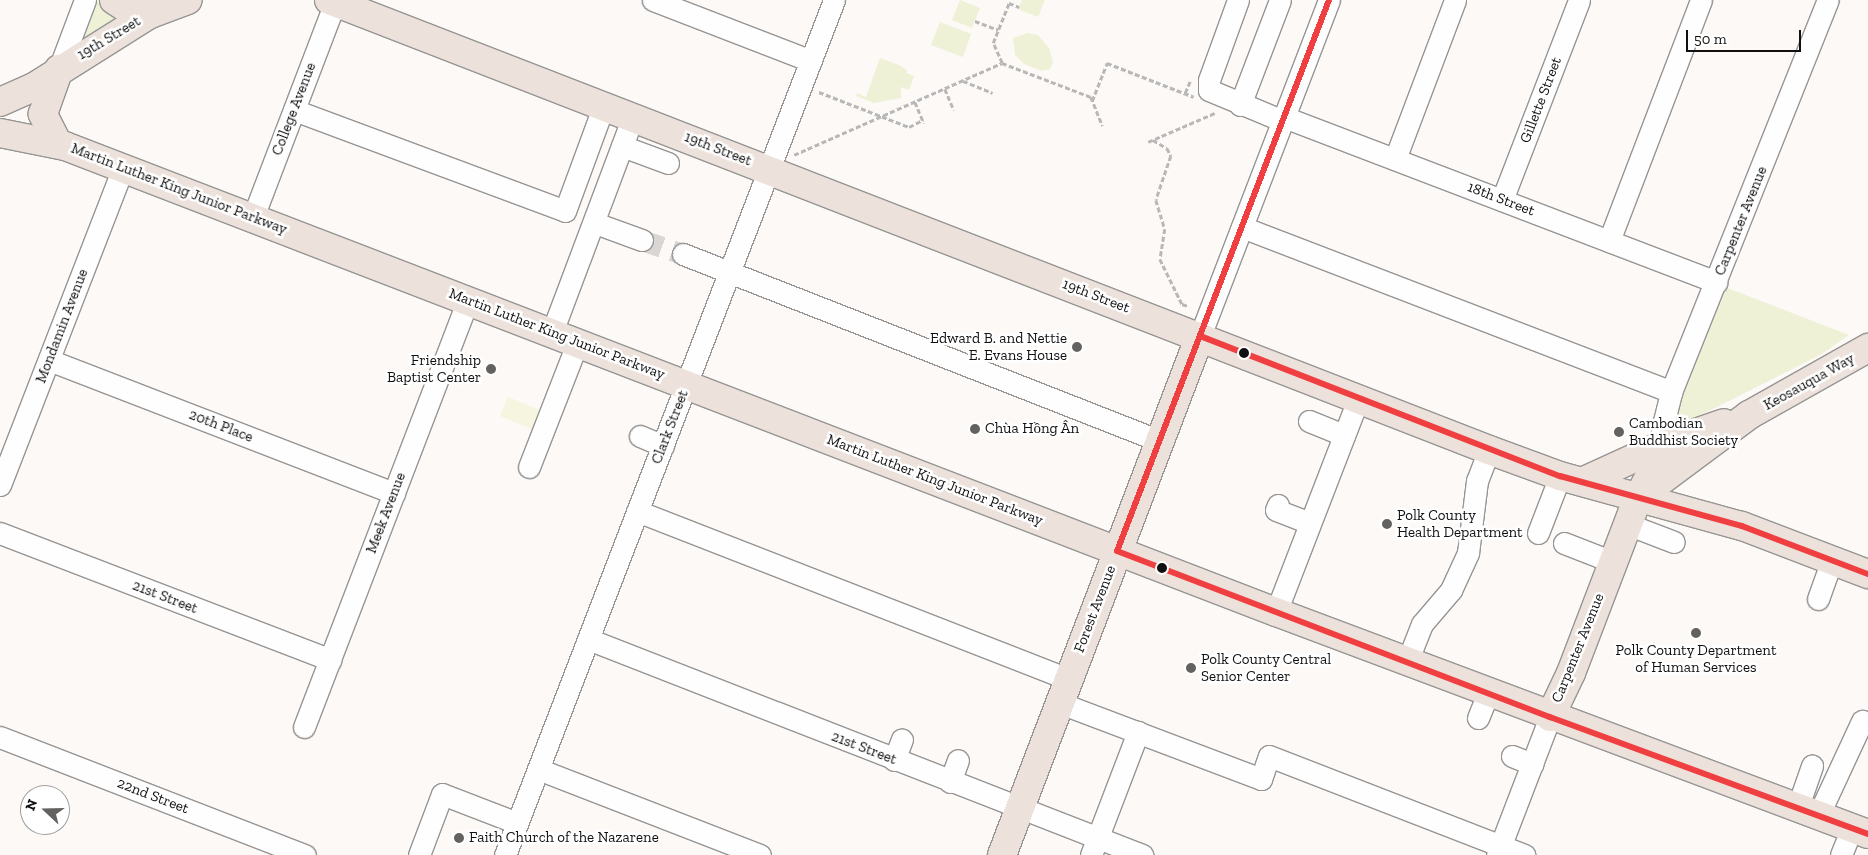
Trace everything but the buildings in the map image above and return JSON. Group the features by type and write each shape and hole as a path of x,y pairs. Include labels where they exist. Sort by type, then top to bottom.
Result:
{"main road":[{"path":"114,0 128,9 150,14"},
{"name":"19th Street","path":"59,69 150,14 188,0"},
{"name":"19th Street","path":"334,1 633,116 779,163 1358,400 1489,450 1638,498 1742,526 1868,574"},
{"path":"0,102 34,87 59,69"},
{"path":"58,144 43,114 59,69"},
{"name":"Martin Luther King Junior Parkway","path":"0,133 58,144 123,168 687,383 1550,717 1860,831"},
{"name":"Forest Avenue","path":"1002,855 1200,336"},
{"name":"Keosauqua Way","path":"1638,498 1749,415 1868,348"},
{"name":"Keosauqua Way","path":"1572,478 1749,415"},
{"name":"Carpenter Avenue","path":"1550,717 1571,673 1638,498 1667,443"}],"street":[{"path":"59,69 85,0"},
{"path":"654,0 811,61"},
{"name":"Clark Street","path":"505,855 730,272 779,163 811,61 834,0"},
{"name":"18th Street","path":"1238,0 1209,80 1211,94 1232,107 1284,119 1395,159 1717,282"},
{"path":"1232,107 1280,0"},
{"name":"Forest Avenue","path":"1200,336 1329,0"},
{"path":"1395,159 1455,0"},
{"name":"Gillette Street","path":"1502,200 1579,0"},
{"path":"1609,241 1701,0"},
{"name":"Carpenter Avenue","path":"1667,443 1663,422 1671,392 1717,282 1828,0"},
{"name":"College Avenue","path":"253,217 334,1"},
{"path":"294,110 565,211 604,105"},
{"path":"552,332 595,223 633,116"},
{"path":"622,146 668,163"},
{"name":"Mondamin Avenue","path":"0,485 123,168"},
{"path":"595,223 642,240"},
{"path":"1242,227 1671,392"},
{"path":"683,254 1160,441"},
{"name":"Meek Avenue","path":"304,727 468,299"},
{"path":"529,467 578,342"},
{"name":"20th Place","path":"49,360 394,492"},
{"path":"1276,612 1358,400"},
{"path":"1310,421 1344,435"},
{"path":"640,436 663,446"},
{"path":"1407,662 1422,624 1451,590 1468,553 1476,490 1489,450"},
{"path":"1538,533 1572,478"},
{"path":"1278,505 1276,510 1310,523"},
{"path":"637,511 942,636 1064,691 1138,732 1261,779 1269,756 1499,850 1524,855"},
{"path":"1627,524 1674,542"},
{"name":"21st Street","path":"0,533 330,660"},
{"path":"1564,543 1613,562"},
{"path":"1818,599 1832,560"},
{"name":"21st Street","path":"588,639 1019,809 1094,846 1142,855"},
{"path":"1478,718 1488,693"},
{"name":"Carpenter Avenue","path":"1499,850 1550,717"},
{"path":"1807,812 1862,721"},
{"path":"1094,846 1138,732"},
{"name":"22nd Street","path":"0,737 305,855"},
{"path":"894,760 902,739"},
{"path":"1512,756 1532,764"},
{"path":"950,782 958,760"},
{"path":"1807,812 1812,766"},
{"path":"538,770 760,855"},
{"path":"419,855 442,794 518,823"},
{"path":"1841,855 1860,831"}],"path":[{"path":"1019,7 1009,3 993,43 1002,63 1091,97 1103,126"},
{"path":"975,21 998,30"},
{"path":"779,163 1002,63"},
{"path":"1092,101 1107,63 1132,75 1201,100"},
{"path":"963,81 993,93"},
{"path":"944,89 954,110"},
{"path":"818,92 909,127 924,122 915,102"},
{"path":"1148,142 1232,107"},
{"path":"1153,140 1166,148 1171,156 1156,200 1165,229 1160,259 1182,304 1188,306"}],"green space":[{"path":"90,0 106,0 124,15 74,48"},
{"path":"960,0 980,8 972,28 952,20"},
{"path":"1022,0 1045,0 1038,17 1018,9"},
{"path":"940,22 971,34 963,57 931,45"},
{"path":"1028,33 1038,35 1049,48 1053,62 1050,69 1042,71 1024,64 1015,55 1013,38"},
{"path":"880,58 899,65 907,70 906,73 914,76 909,90 901,87 901,98 874,103 856,96 857,93 866,97"},
{"path":"1725,287 1849,335 1822,354 1693,419 1679,420 1674,407"},
{"path":"508,397 540,410 532,429 500,416"}],"tunnel":[{"path":"642,240 683,254"}],"transit line":[{"path":"1329,0 1117,551 1550,717 1868,834"},
{"path":"1200,336 1560,476 1742,526 1868,574"}],"place":[{"name":"Edward B. and Nettie E. Evans House","path":"1077,347"},
{"name":"Friendship Baptist Center","path":"491,369"},
{"name":"Chùa Hồng Ân","path":"975,429"},
{"name":"Cambodian Buddhist Society","path":"1619,432"},
{"name":"Polk County Health Department","path":"1387,524"},
{"name":"Polk County Department of Human Services","path":"1696,633"},
{"name":"Polk County Central Senior Center","path":"1191,668"},
{"name":"Faith Church of the Nazarene","path":"459,838"}]}
